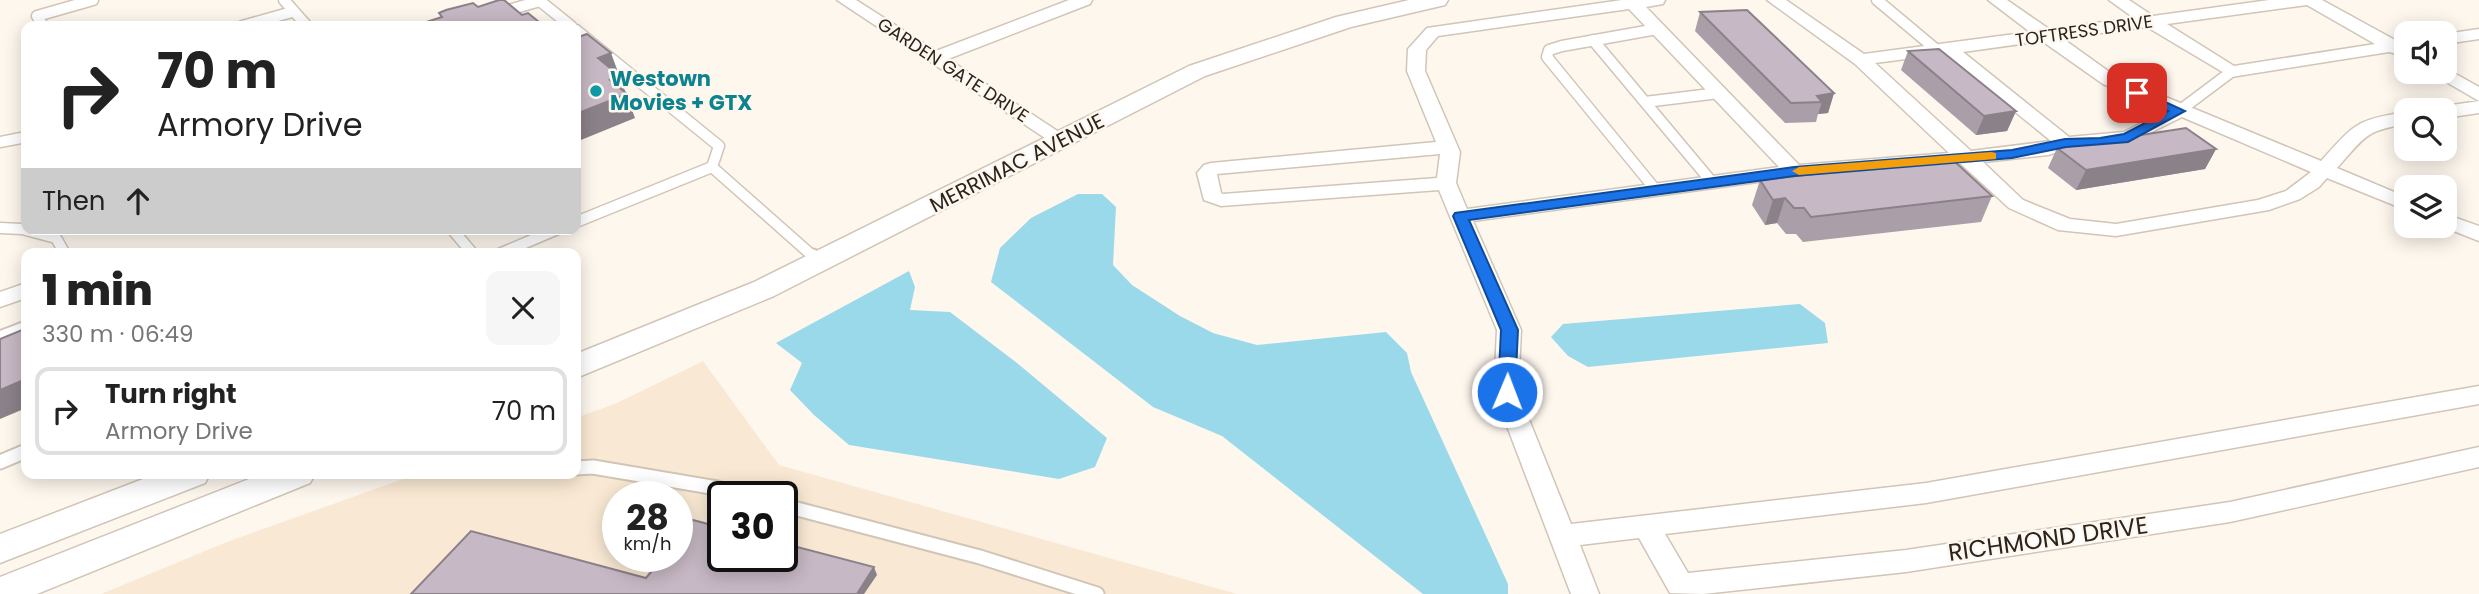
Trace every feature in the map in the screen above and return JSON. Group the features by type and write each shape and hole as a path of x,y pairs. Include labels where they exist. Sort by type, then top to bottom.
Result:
{"street":[{"name":"GARDEN GATE DRIVE","path":"845,0 1061,140"},
{"path":"935,58 1084,0"},
{"name":"MERRIMAC AVENUE","path":"591,354 764,289 1197,71 1344,22 1437,0"},
{"path":"1584,594 1507,392 1510,330 1446,183 1450,152 1416,71 1417,49 1433,32 1657,0"},
{"path":"1775,0 1861,60 2016,204 2066,225 2116,230 2262,206 2293,195 2312,183 2360,131 2372,124 2394,120"},
{"path":"1996,0 2109,80 2394,199"},
{"path":"2117,0 2231,72 2394,49"},
{"path":"2309,0 2394,44"},
{"name":"TOFTRESS DRIVE","path":"1861,60 2309,0"},
{"path":"1633,3 1794,171"},
{"path":"2457,37 2479,34"},
{"path":"1943,50 2065,143"},
{"path":"2457,83 2479,95"},
{"path":"2457,110 2479,107"},
{"path":"1460,216 1794,171 1967,158 2048,149 2065,143 2128,138 2179,111"},
{"path":"1446,183 1221,200 1211,196 1206,181 1207,173 1211,169 1447,147"},
{"path":"2462,227 2479,211"},
{"path":"0,300 21,292"},
{"path":"1562,536 1926,493 2479,395"},
{"name":"RICHMOND DRIVE","path":"1646,526 1680,585 1906,561 2230,512 2479,457"},
{"path":"0,550 180,479"},
{"path":"0,593 285,479"}],"lane":[{"path":"40,21 37,16 93,0"},
{"path":"284,0 302,21"},
{"path":"1877,0 1943,50"},
{"path":"493,14 540,1 565,21"},
{"path":"260,21 292,12"},
{"path":"1655,189 1547,57 1549,50 1657,29"},
{"path":"581,34 719,146 712,167 581,220"},
{"path":"1593,40 1711,181"},
{"path":"2179,111 2231,72"},
{"path":"1645,102 1719,93"},
{"path":"0,142 21,138"},
{"path":"712,167 819,262"},
{"path":"0,228 21,229"},
{"path":"45,235 56,238 62,248"},
{"path":"513,248 544,235"},
{"path":"0,338 21,330"},
{"path":"0,462 21,453"},
{"path":"581,468 593,467 707,486"},
{"path":"798,509 980,557 1097,594"}],"shaded area":[{"path":"703,361 779,465 1237,594 101,594 227,542 403,479 581,479 581,416 617,403"}],"water":[{"path":"1078,194 1102,194 1116,207 1113,265 1132,285 1180,316 1213,333 1257,345 1386,332 1407,353 1411,372 1508,584 1508,594 1423,594 1222,436 1153,407 991,282 1000,248 1031,218"},
{"path":"909,271 915,287 910,310 950,312 1017,363 1107,438 1095,467 1059,479 849,445 790,390 802,363 776,343"},
{"path":"1800,304 1825,323 1828,343 1588,367 1568,356 1551,337 1563,324"}],"building":[{"path":"504,0 522,15 528,13 538,21 430,21 442,17 439,13 446,10 473,3 478,7"},
{"path":"1747,10 1834,93 1817,96 1822,102 1791,103 1700,12"},
{"path":"587,34 611,53 598,58 620,76 610,80 627,94 581,112 581,36"},
{"path":"1939,49 2016,111 1984,116 1908,51"},
{"path":"2186,128 2216,149 2086,170 2057,148"},
{"path":"1952,159 1992,196 1811,217 1804,208 1794,208 1785,198 1773,200 1760,180"},
{"path":"21,330 21,381 0,390 0,339"},
{"path":"693,520 707,524 707,572 798,572 798,547 874,567 857,594 411,594 471,531 602,566 602,572 624,572 646,578 651,572 693,572"}],"slow traffic":[{"path":"1799,171 1991,156"}],"place":[{"name":"Westown Movies + GTX","path":"596,91"}],"route":[{"path":"1507,392 1510,330 1460,216 1794,171 2012,154 2048,149 2065,143 2128,138 2179,111 2137,93"}]}
